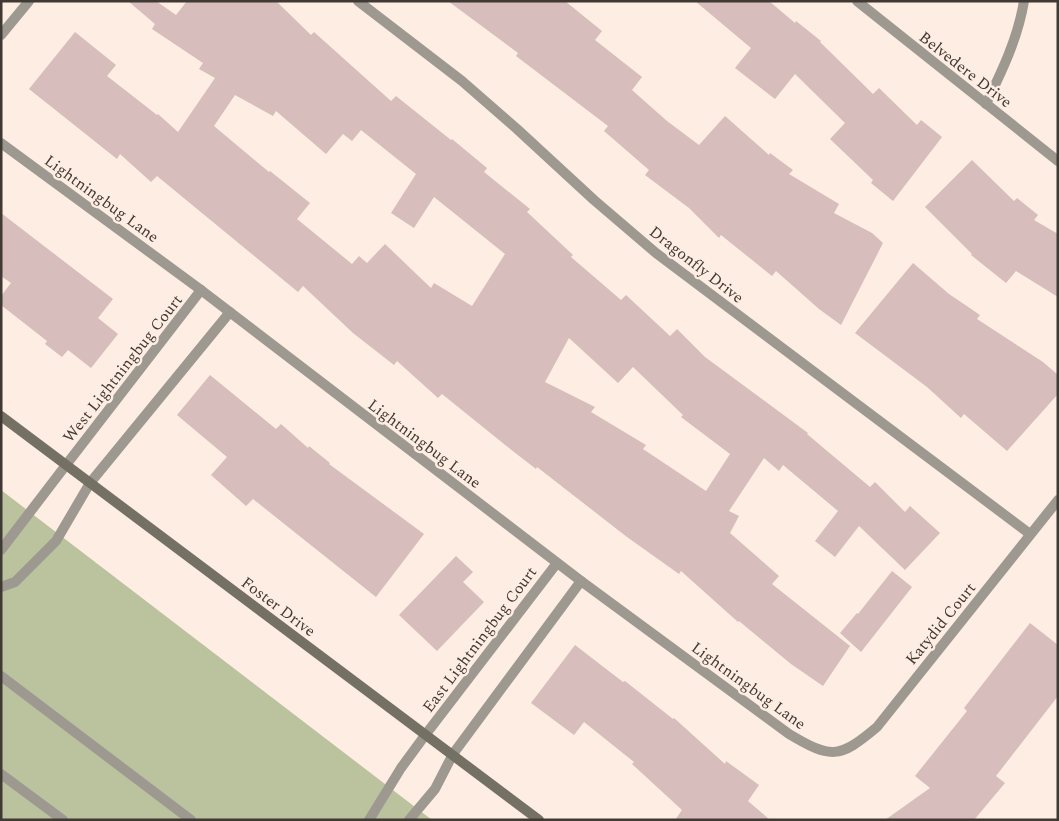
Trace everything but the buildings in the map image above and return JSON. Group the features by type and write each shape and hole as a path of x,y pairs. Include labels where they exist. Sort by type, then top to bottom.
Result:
{"street":[{"path":"1,35 28,1"},
{"name":"Dragonfly Drive","path":"358,1 462,81 656,253 1030,534"},
{"name":"Belvedere Drive","path":"857,1 1058,161"},
{"path":"986,104 1005,65 1020,21 1024,1"},
{"name":"Lightningbug Lane","path":"1,143 201,290 580,581 790,734 814,749 837,753"},
{"name":"West Lightningbug Court","path":"1,550 201,290"},
{"path":"1,587 15,582 56,540 90,483 230,312"},
{"name":"Foster Drive","path":"1,416 539,820"},
{"name":"Katydid Court","path":"837,753 856,744 876,727 1058,500"},
{"name":"East Lightningbug Court","path":"369,820 400,768 557,563"},
{"path":"409,820 435,789 453,754 580,581"},
{"path":"1,676 191,820"},
{"path":"1,774 63,820"}],"green space":[{"path":"1,490 432,820 1,820"}]}
